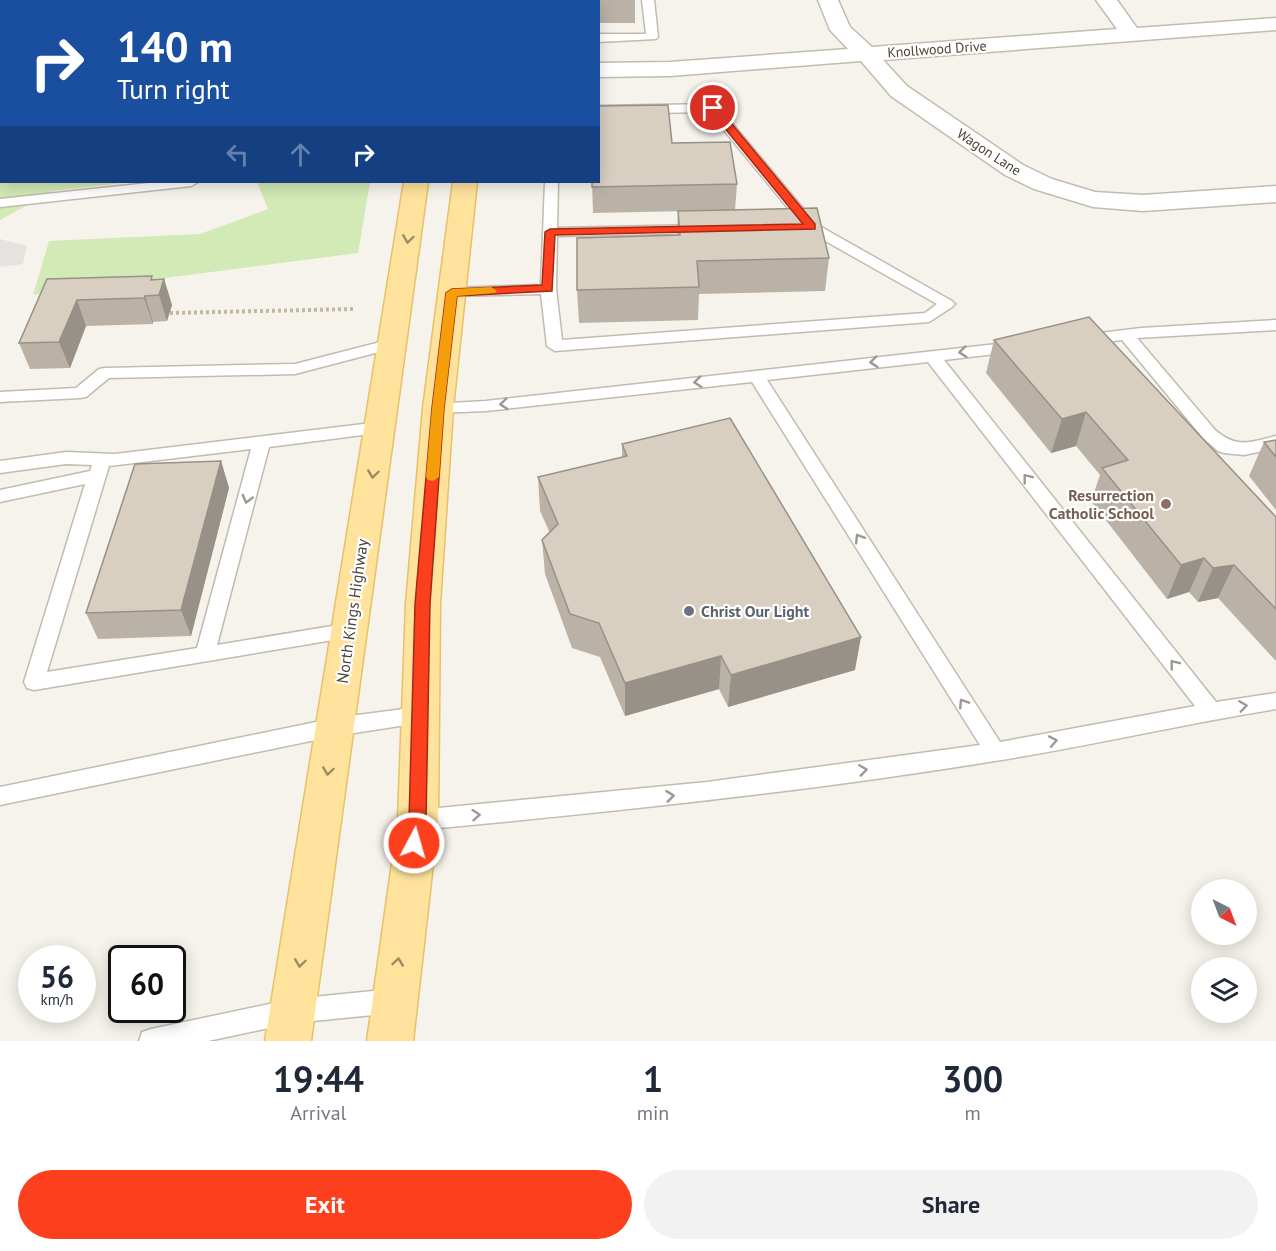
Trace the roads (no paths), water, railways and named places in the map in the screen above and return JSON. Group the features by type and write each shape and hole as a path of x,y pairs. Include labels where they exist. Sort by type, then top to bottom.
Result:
{"main road":[{"name":"North Kings Highway","path":"291,1026 416,183"},
{"path":"390,1041 393,1001 417,820 423,604 438,408 465,183"}],"street":[{"name":"Wagon Lane","path":"828,0 841,30 867,54 899,91 1014,170 1043,184 1093,199 1143,202 1276,194"},
{"path":"1106,0 1131,34"},
{"name":"Knollwood Drive","path":"600,70 670,69 1276,24"}],"lane":[{"path":"600,38 652,38 648,0"},
{"path":"552,183 548,289 555,346 929,317 947,304 812,227 713,108 600,110"},
{"path":"0,203 182,183"},
{"path":"788,227 812,227"},
{"path":"550,232 716,228"},
{"path":"452,293 548,289"},
{"path":"1069,341 1276,325"},
{"path":"1126,335 1209,434 1224,447 1244,449 1276,442"},
{"path":"0,396 80,393 105,373 295,369 392,344"},
{"path":"438,408 486,406 1035,345"},
{"path":"932,356 1210,710"},
{"path":"756,375 995,752"},
{"path":"0,496 100,468 115,460 380,428"},
{"path":"205,654 262,442"},
{"path":"0,467 66,458 100,468"},
{"path":"100,468 34,682 350,631"},
{"path":"417,820 667,797 995,752 1210,710 1276,701"},
{"path":"0,796 335,727 419,715"},
{"path":"152,1041 291,1026 393,1001"}],"place":[{"name":"Resurrection Catholic School","path":"1166,504"},
{"name":"Christ Our Light","path":"689,611"}]}
